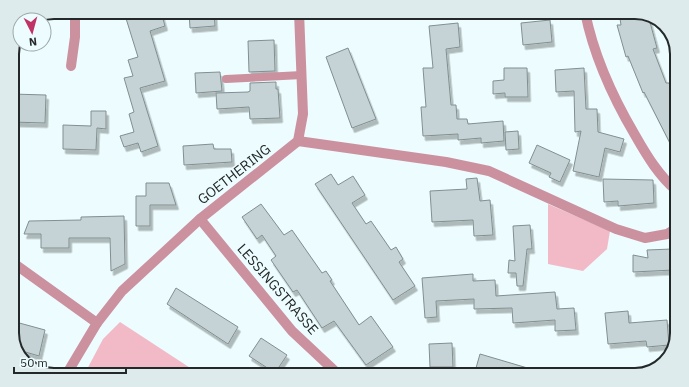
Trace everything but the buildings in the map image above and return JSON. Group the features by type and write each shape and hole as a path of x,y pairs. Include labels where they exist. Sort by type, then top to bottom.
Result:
{"street":[{"path":"71,66 75,37 75,19"},
{"path":"299,19 303,114 298,141 446,162 489,171 616,229 645,238 670,232"},
{"path":"587,19 600,67 615,101 664,180 670,185"},
{"name":"GOETHERING","path":"70,368 97,323 122,291 200,218 298,141"},
{"name":"LESSINGSTRASSE","path":"200,218 292,331 332,368"},
{"path":"19,267 97,323"}],"lane":[{"path":"226,79 302,75"}],"shaded area":[{"path":"548,204 610,231 607,249 583,271 548,264"},
{"path":"120,322 190,368 88,368 103,339"}]}
